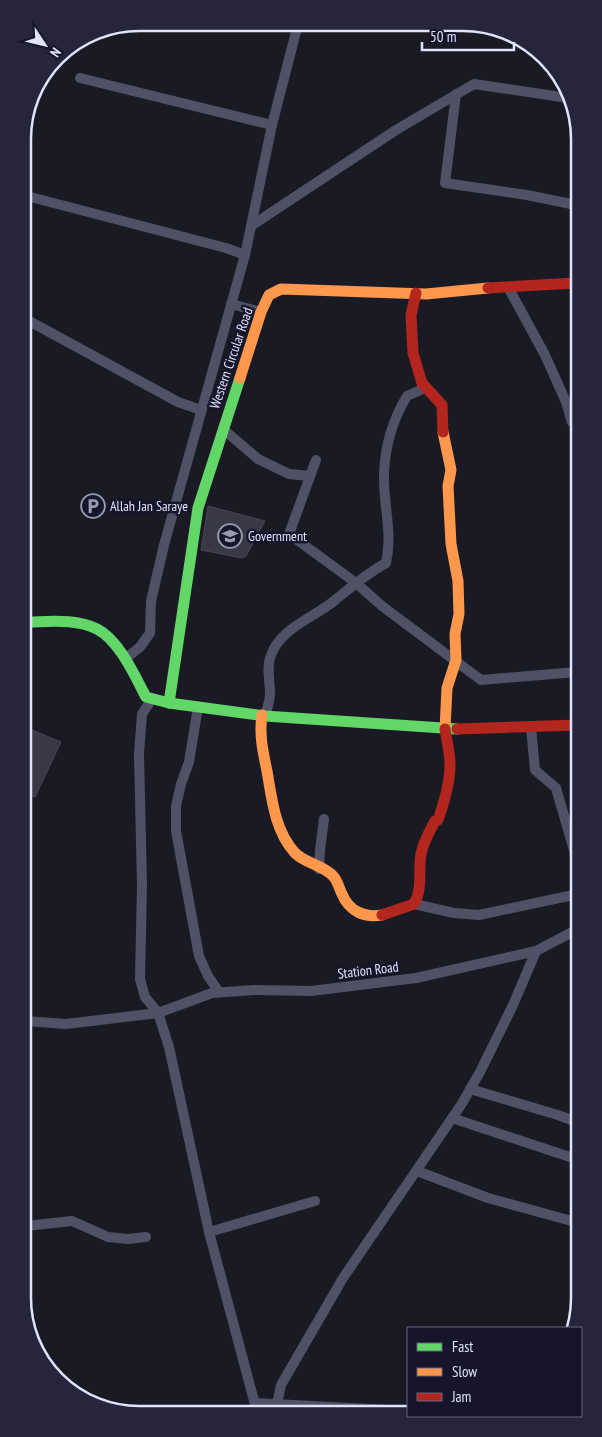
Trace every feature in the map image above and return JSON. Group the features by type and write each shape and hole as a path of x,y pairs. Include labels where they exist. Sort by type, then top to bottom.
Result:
{"street":[{"path":"125,659 140,648 150,634 151,601 164,545 245,255 272,125 296,31"},
{"path":"80,78 272,125"},
{"path":"251,226 396,130 474,84 563,97"},
{"path":"456,94 445,183 528,195 571,204"},
{"path":"31,198 226,248 245,255"},
{"name":"Western Circular Road","path":"169,703 198,508 262,312 270,295 281,289 416,294 571,283"},
{"path":"508,287 545,355 566,402 571,419"},
{"path":"414,904 419,893 421,851 435,821 438,820 446,794 450,765 445,729 447,688 456,660 454,634 459,614 458,581 451,544 448,486 451,470 442,425 442,405 425,388 413,353 411,315 416,294"},
{"path":"231,304 262,312"},
{"path":"31,322 178,402 201,410"},
{"path":"425,388 406,396 394,421 388,444 384,474 390,549 386,563 369,572 334,601 300,623 275,646 270,656 270,695 260,733 278,820 283,835 297,855 333,876 345,900 357,914 373,917 401,910 414,904 454,913 479,915 571,895"},
{"path":"223,429 258,459 289,474 310,476"},
{"path":"316,460 289,534 356,583 382,606 481,680 571,672"},
{"path":"31,622 73,622 98,629 118,648 146,696 169,703 264,716 445,729 571,725"},
{"path":"152,698 142,714 139,754 142,885 140,979 145,997 158,1013 169,1047 209,1232 255,1406"},
{"path":"198,707 189,762 176,806 176,831 200,956 208,976 219,992"},
{"path":"531,727 535,770 556,788 571,840"},
{"path":"319,869 324,819"},
{"name":"Station Road","path":"31,1021 66,1024 158,1013 219,992 254,990 312,991 399,980 536,951 571,933"},
{"path":"277,1404 281,1385 344,1278 470,1089 514,1005 536,951"},
{"path":"470,1089 571,1120"},
{"path":"452,1118 571,1157"},
{"path":"417,1171 488,1198 571,1222"},
{"path":"209,1232 314,1201"},
{"path":"31,1225 72,1221 108,1237 128,1240 146,1237"},
{"path":"266,1406 277,1404 314,1406"}],"building":[{"name":"Government","path":"208,506 265,521 246,556 242,558 201,550"},
{"path":"31,730 61,742 35,797 31,795"}],"traffic: fast":[{"path":"169,703 198,508 240,378"},
{"path":"31,622 80,623 97,629 105,634 119,650 146,697 169,703 265,716 457,729"}],"traffic: slow":[{"path":"240,378 261,312 269,295 281,289 426,294 488,288"},
{"path":"443,432 451,470 448,486 451,544 458,581 459,614 455,634 456,660 447,688 445,729"},
{"path":"262,715 262,743 275,815 288,844 299,857 330,873 337,881 345,900 353,909 363,914 382,915"}],"traffic: jam":[{"path":"488,288 571,283"},
{"path":"416,293 411,315 413,353 422,383 442,405 443,432"},
{"path":"457,729 571,725"},
{"path":"382,915 414,904 417,898 422,850 435,821 438,820 449,779 450,761 445,729"}],"place":[{"name":"Allah Jan Saraye","path":"93,506"},
{"name":"Government","path":"230,536"}]}
